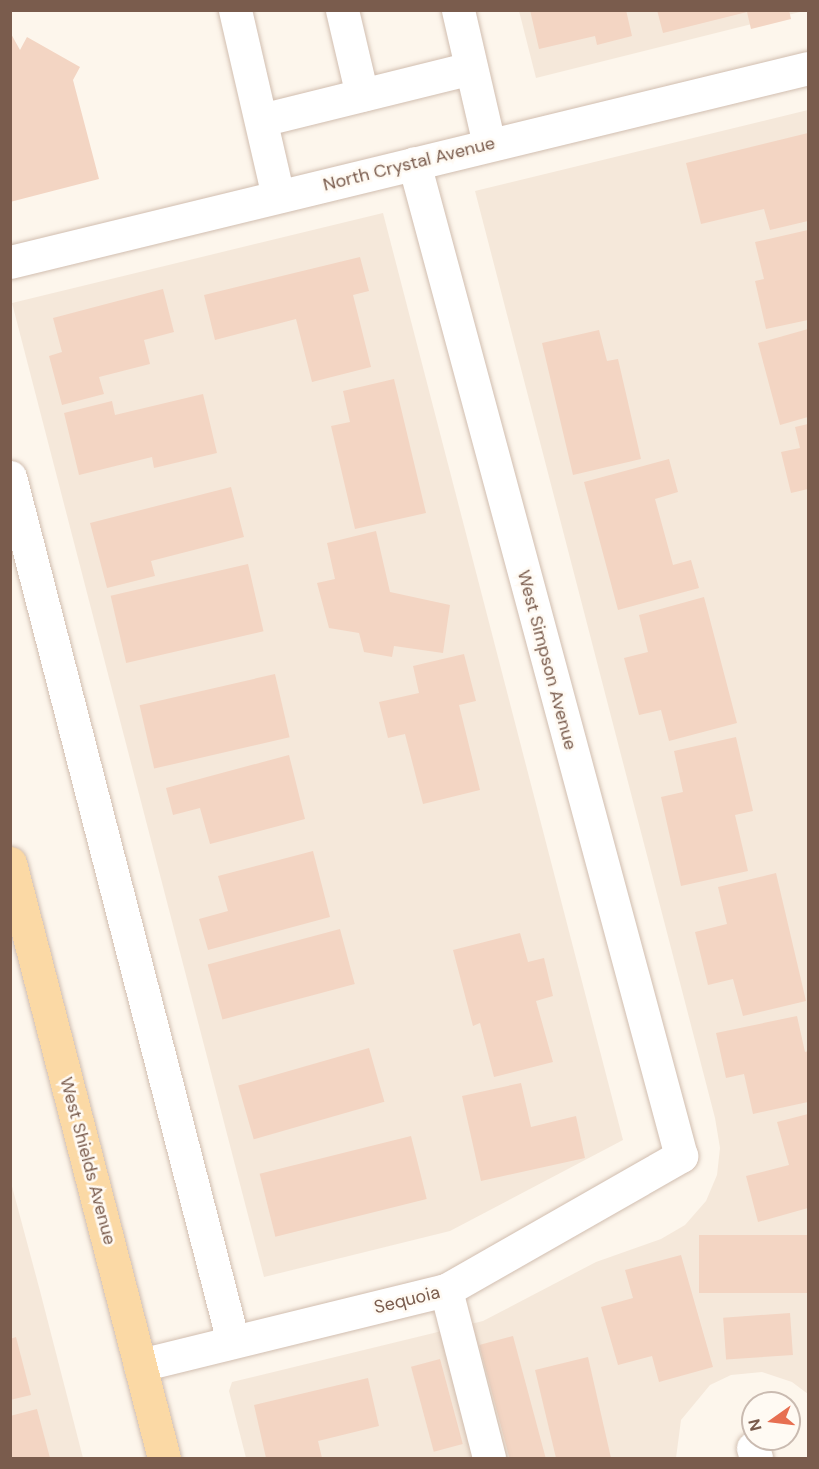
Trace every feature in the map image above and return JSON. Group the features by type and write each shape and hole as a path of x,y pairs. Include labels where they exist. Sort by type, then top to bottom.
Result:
{"main road":[{"name":"West Shields Avenue","path":"10,863 164,1458"}],"street":[{"path":"235,10 278,196"},
{"path":"342,10 362,95"},
{"path":"458,10 489,144"},
{"path":"261,120 471,68"},
{"name":"North Crystal Avenue","path":"10,262 808,68"},
{"name":"West Simpson Avenue","path":"414,163 681,1156"},
{"path":"10,477 233,1342"},
{"name":"Sequoia","path":"140,1365 446,1290 681,1156"},
{"path":"446,1290 489,1458"}],"shaded area":[{"path":"808,10 536,78 519,11"},
{"path":"808,110 808,1394 792,1382 762,1372 731,1375 710,1385 681,1420 676,1458 246,1458 229,1391 232,1382 483,1321 596,1262 661,1239 685,1225 706,1201 717,1175 720,1148 715,1118 475,191"},
{"path":"383,213 623,1140 450,1231 264,1277 12,303"},
{"path":"10,1179 40,1291 83,1458 11,1458"}],"building":[{"path":"530,10 626,10 632,36 597,45 595,36 539,49"},
{"path":"657,10 789,10 791,19 751,29 747,12 663,33"},
{"path":"10,32 20,50 27,37 80,67 73,80 99,179 10,202"},
{"path":"808,133 808,221 770,230 764,209 701,224 686,163"},
{"path":"808,230 808,320 766,329 755,281 764,279 755,242"},
{"path":"360,257 369,291 353,295 371,367 312,382 296,319 215,340 204,295"},
{"path":"163,289 174,332 144,340 150,364 99,377 104,394 62,405 49,356 62,352 53,318"},
{"path":"808,329 808,417 780,425 758,343"},
{"path":"599,330 607,361 618,359 641,459 573,475 542,343"},
{"path":"394,379 426,513 355,529 331,426 350,422 343,391"},
{"path":"203,394 217,453 154,468 152,457 79,475 64,413 112,401 115,415"},
{"path":"808,424 808,489 791,493 781,452 800,448 795,427"},
{"path":"669,459 678,492 655,499 673,565 691,560 699,588 618,610 584,482"},
{"path":"231,487 244,537 151,561 155,576 107,588 90,523"},
{"path":"376,531 390,592 450,605 443,653 394,646 392,657 364,652 359,633 329,628 317,583 335,579 327,543"},
{"path":"248,564 264,631 126,663 111,596"},
{"path":"704,597 737,723 669,741 661,710 639,715 624,658 648,652 639,615"},
{"path":"464,654 476,701 459,705 480,790 423,804 405,734 388,738 379,702 419,693 413,666"},
{"path":"275,674 290,737 154,769 140,705"},
{"path":"736,737 753,811 735,815 748,871 681,886 661,797 683,792 674,751"},
{"path":"289,755 305,819 210,844 200,808 173,815 166,788"},
{"path":"313,851 330,917 208,950 199,919 228,911 218,876"},
{"path":"776,873 806,1001 743,1016 733,979 708,985 695,932 727,924 718,887"},
{"path":"340,929 355,984 222,1020 208,964"},
{"path":"520,933 528,962 544,958 553,996 536,1001 553,1062 494,1077 480,1023 473,1026 453,950"},
{"path":"797,1016 805,1052 808,1051 808,1102 753,1114 744,1074 726,1078 716,1033"},
{"path":"369,1048 384,1102 254,1139 238,1085"},
{"path":"521,1083 531,1127 576,1116 585,1158 481,1181 462,1096"},
{"path":"808,1114 808,1208 758,1222 746,1176 789,1165 777,1122"},
{"path":"411,1136 427,1199 275,1237 260,1174"},
{"path":"699,1235 808,1235 808,1293 699,1293"},
{"path":"681,1255 713,1367 659,1382 652,1356 618,1365 601,1307 633,1298 625,1270"},
{"path":"790,1313 793,1355 726,1360 723,1318"},
{"path":"513,1336 546,1458 509,1458 479,1345"},
{"path":"16,1337 31,1395 10,1400 10,1339"},
{"path":"588,1357 611,1458 556,1458 535,1370"},
{"path":"440,1359 463,1444 434,1452 411,1367"},
{"path":"368,1378 379,1426 318,1441 322,1458 266,1458 254,1405"},
{"path":"37,1409 50,1458 10,1458 10,1416"}]}
